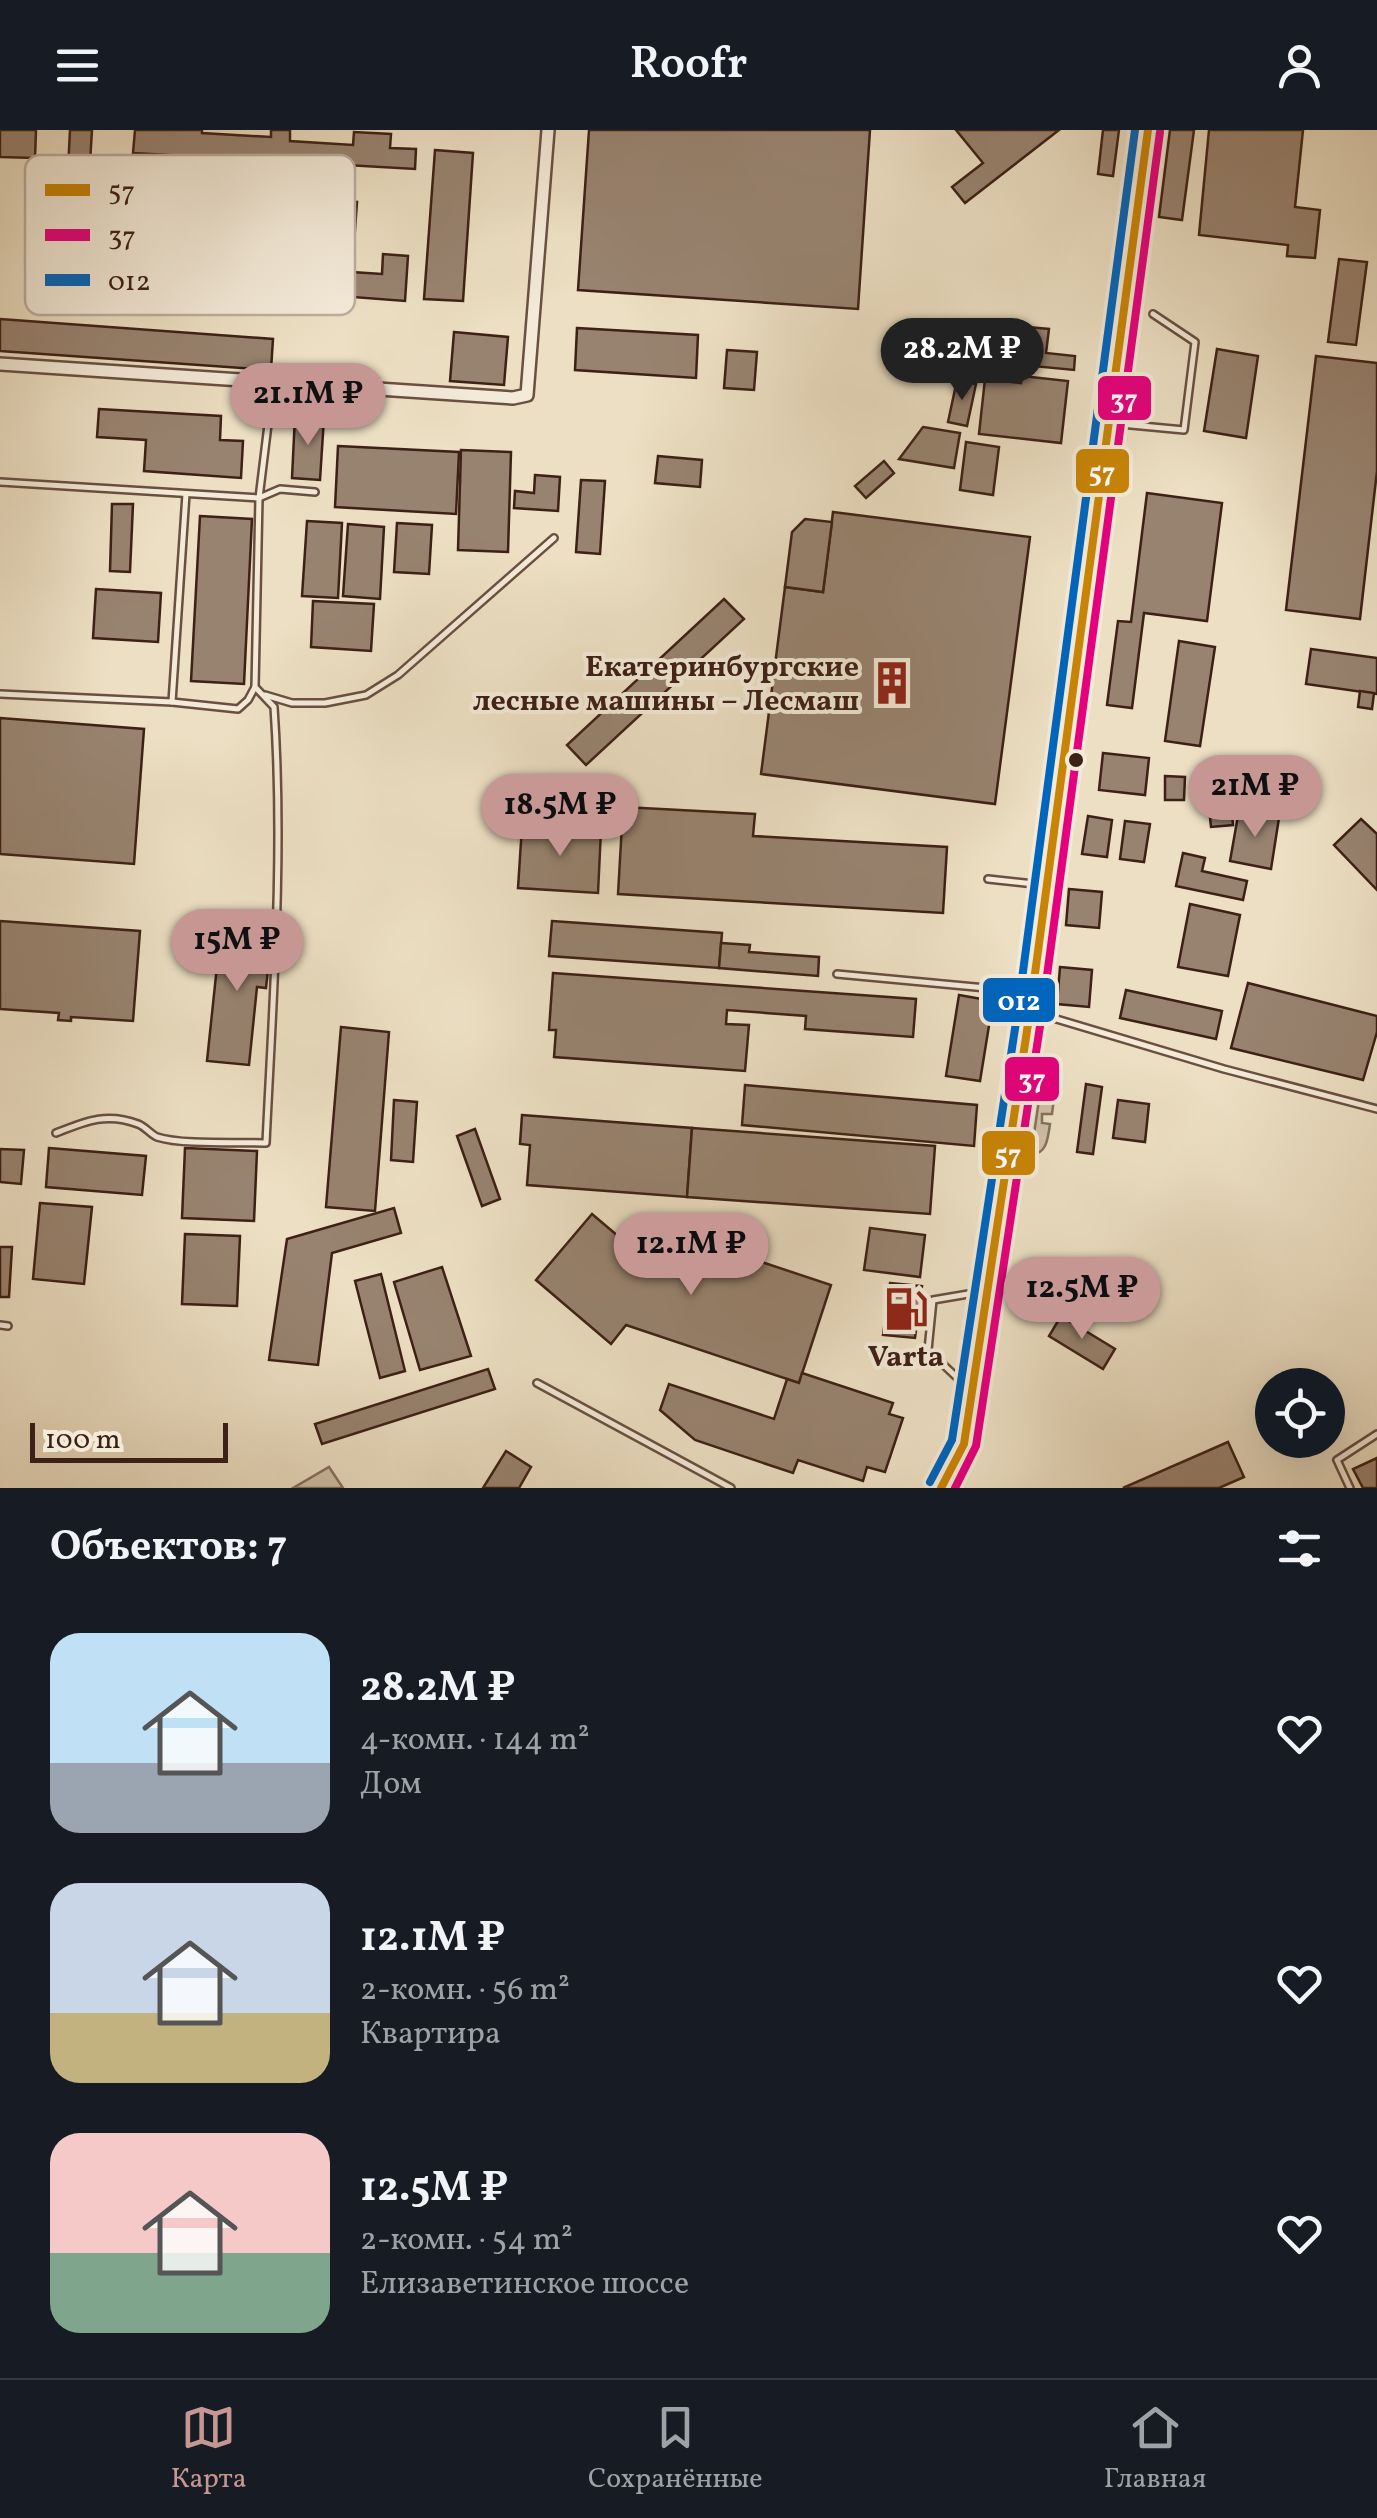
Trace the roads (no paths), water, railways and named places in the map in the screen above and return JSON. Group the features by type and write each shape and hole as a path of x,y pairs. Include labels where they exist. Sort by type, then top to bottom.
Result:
{"main road":[{"path":"941,1488 964,1444 972,1392 1030,1011 1148,130"}],"street":[{"path":"0,364 513,398 527,395 548,130"}],"lane":[{"path":"1107,422 1184,430 1195,342 1153,314"},
{"path":"0,694 238,709 248,700 255,687 259,498 274,381"},
{"path":"0,482 259,498 280,490 315,492"},
{"path":"172,702 186,494"},
{"path":"262,694 292,703 366,696 398,675 554,538"},
{"path":"56,1133 83,1122 118,1116 144,1126 154,1136 266,1143 278,876 274,707 255,687"},
{"path":"988,879 1046,886"},
{"path":"836,974 1032,992"},
{"path":"1030,1011 1224,1069 1377,1109"},
{"path":"972,1392 928,1350 933,1300 986,1291 1064,1304"},
{"path":"536,1383 730,1488"},
{"path":"1350,1488 1337,1460 1377,1434"}],"place":[{"name":"Екатеринбургские лесные машины – Лесмаш","path":"892,683"},
{"name":"Varta","path":"906,1309"}]}
